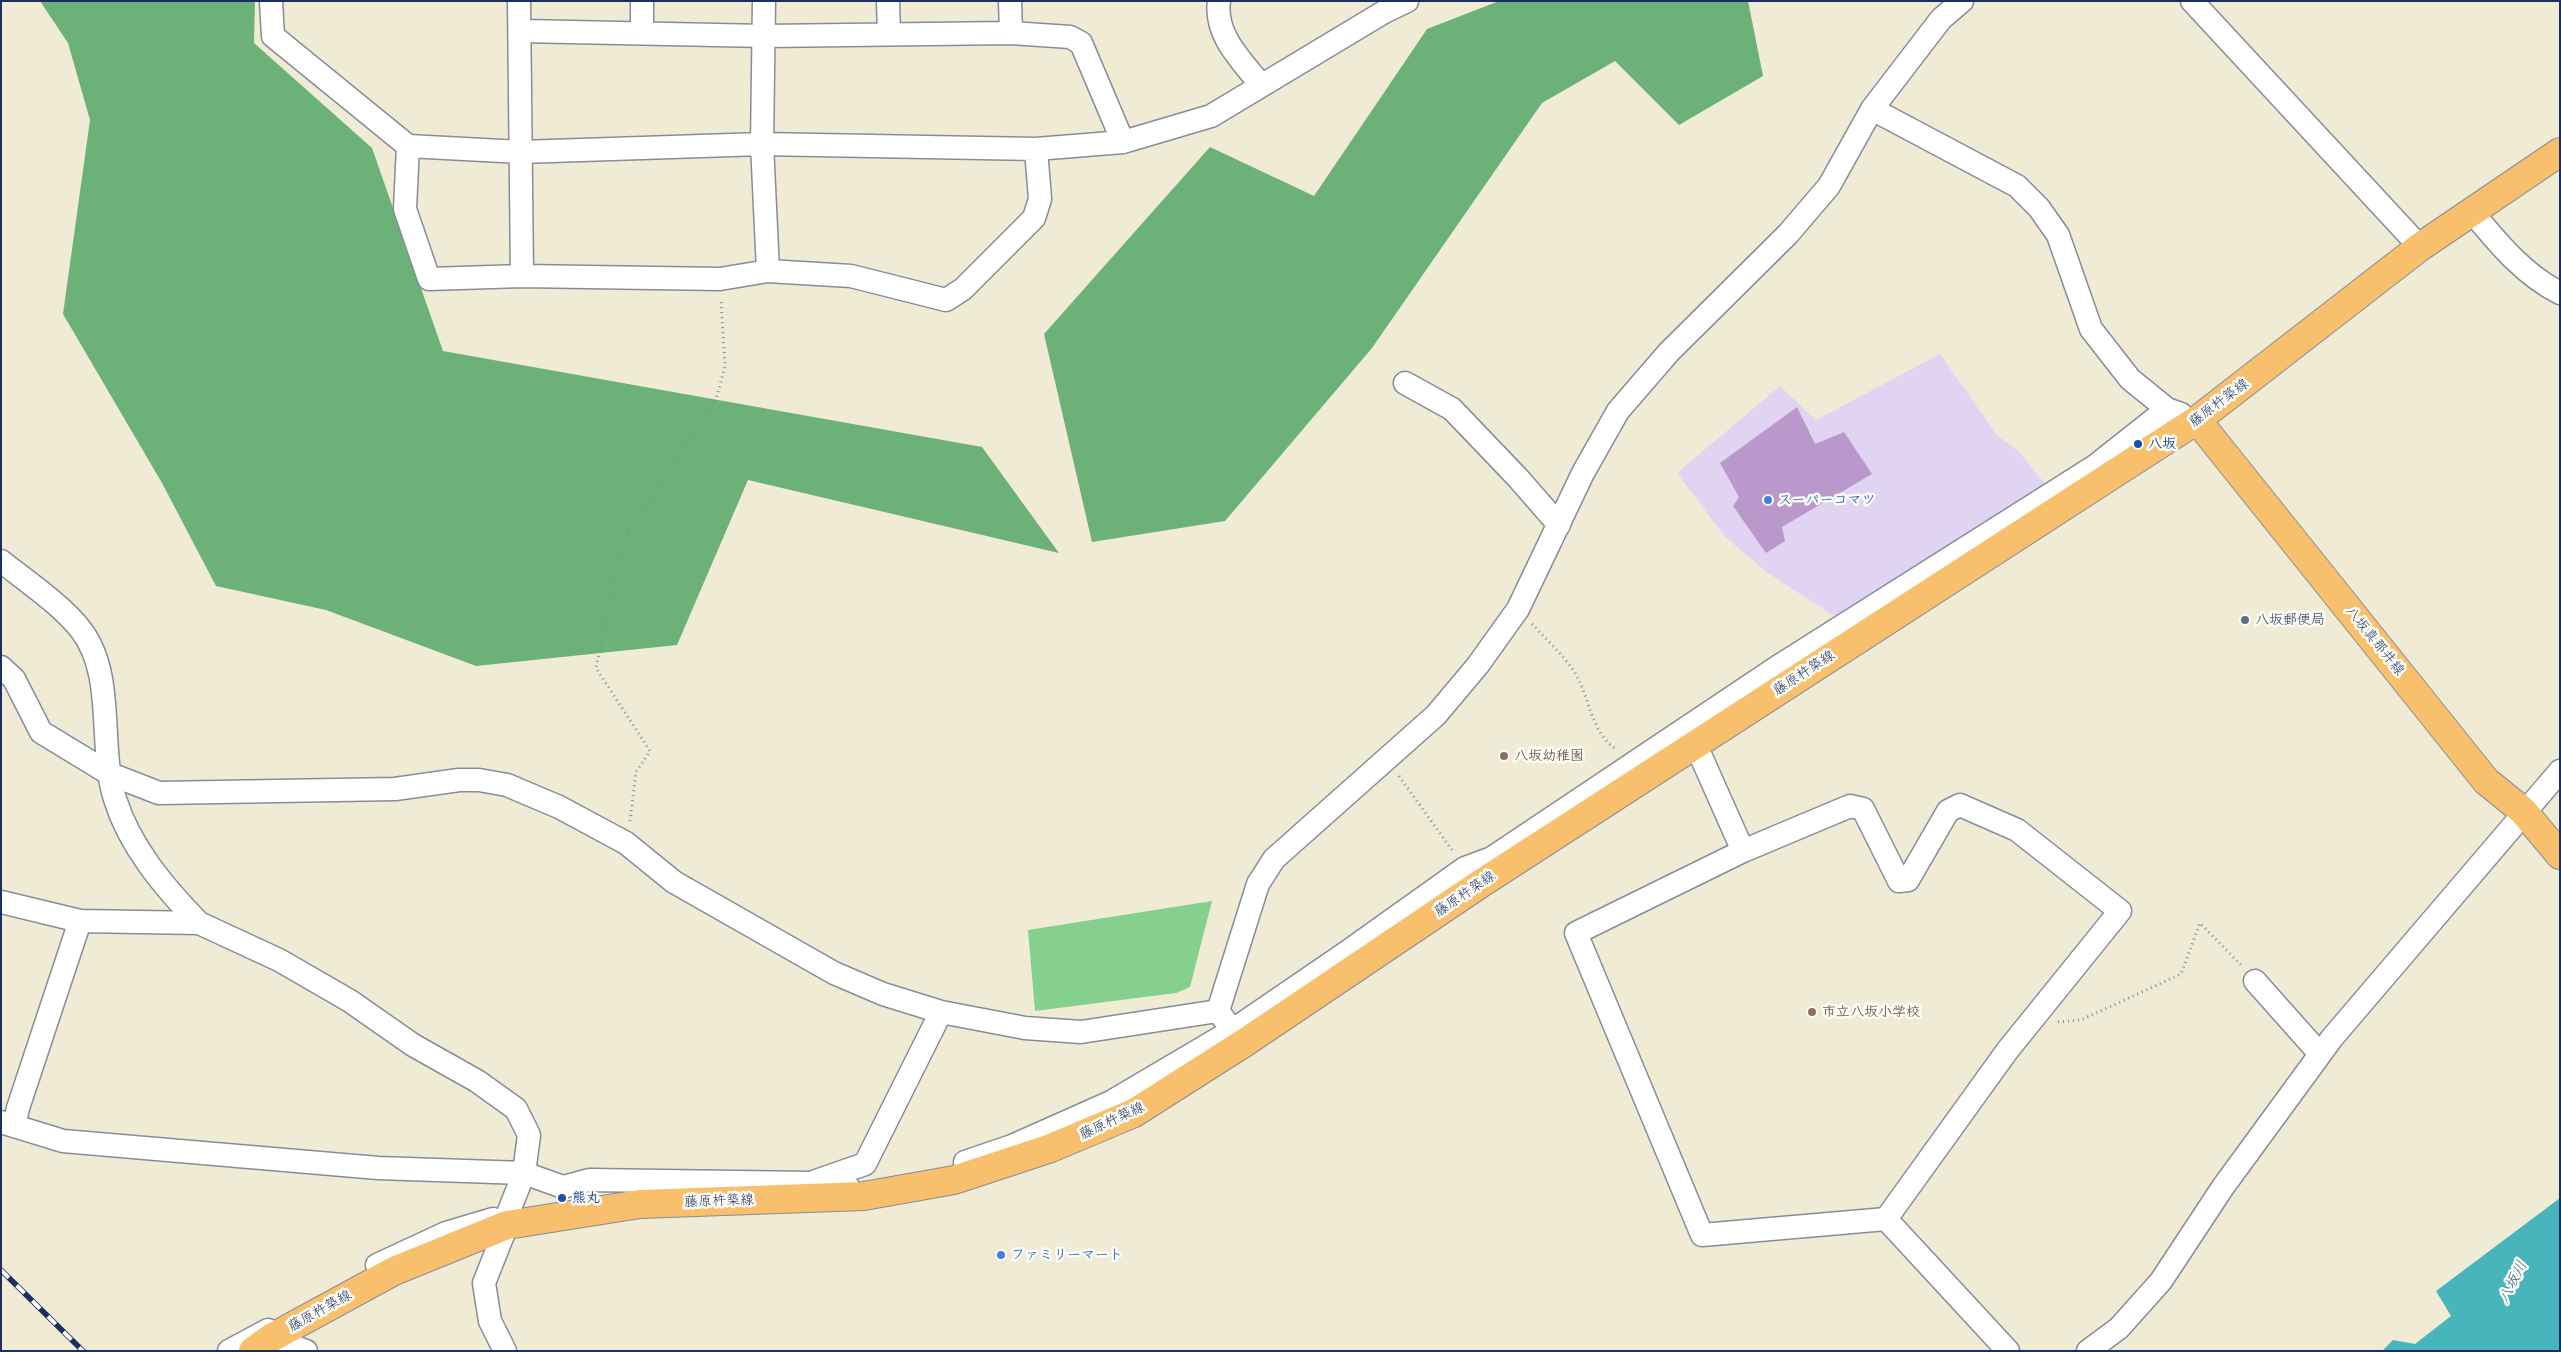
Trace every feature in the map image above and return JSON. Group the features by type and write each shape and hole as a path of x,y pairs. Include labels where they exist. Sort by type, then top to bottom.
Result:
{"main road":[{"name":"藤原杵築線","path":"267,1347 394,1271 507,1220 640,1204 864,1196 954,1180 1051,1148 1134,1112 1240,1035 1480,884 2197,420 2420,247 2473,213 2560,152"},
{"name":"八坂真那井線","path":"2197,420 2486,781 2523,811 2560,855"}],"street":[{"path":"271,1 273,36 408,146 521,152 762,144 1036,149 1123,142 1211,116 1384,12 1406,1"},
{"path":"519,1 521,31 522,276"},
{"path":"642,1 642,34"},
{"path":"764,1 762,144 768,271"},
{"path":"888,1 889,34"},
{"path":"1010,1 1011,33"},
{"path":"1219,1 1217,12 1223,35 1261,85"},
{"path":"1218,1011 1258,884 1274,859 1436,715 1478,665 1518,609 1583,473 1618,411 1669,352 1788,234 1829,186 1872,109 1941,19 1962,1"},
{"path":"2192,1 2420,247"},
{"path":"521,31 765,36 1011,33 1070,37 1081,43 1123,142"},
{"path":"1872,109 2017,186 2039,208 2058,235 2091,329 2130,379 2168,409 2197,420"},
{"path":"408,146 405,209 429,279 522,276 720,279 768,271 851,276 946,300 963,289 1034,218 1040,199 1036,149"},
{"path":"2473,213 2501,246 2530,273 2560,293"},
{"path":"1405,383 1452,409 1518,478 1559,525"},
{"path":"80,921 18,1108 8,1124 63,1141 378,1168 524,1173 563,1187 589,1180 810,1183 855,1189 919,1178 1012,1146 1111,1102 1240,1035 1347,952 1465,868 1492,858 1782,664 2095,466 2168,409"},
{"path":"1,561 82,630 100,668 110,774 115,799 135,846 174,897 199,923 278,960 350,1000 413,1045 476,1081 516,1108 529,1135 524,1173 484,1283 490,1321 504,1351"},
{"path":"1,667 14,679 41,732 110,774 159,793 395,788 458,780 479,780 508,785 559,807 626,843 674,882 834,973 882,994 941,1012 1025,1028 1081,1032 1218,1011"},
{"path":"1695,744 1743,851"},
{"path":"2088,1351 2119,1328 2161,1281 2223,1187 2320,1054 2523,811 2560,771"},
{"path":"1960,805 2017,830 2120,911 2007,1051 1886,1219 1702,1235 1576,933 1743,851 1850,806 1863,809 1899,881 1908,880 1948,811 1960,805"},
{"path":"1,902 80,921 199,923"},
{"path":"2256,981 2320,1054"},
{"path":"1218,1011 1240,1035"},
{"path":"810,1183 865,1164 941,1012"},
{"path":"1886,1219 2008,1351"},
{"path":"229,1351 383,1262 446,1233 507,1220"},
{"path":"267,1347 306,1351"}],"path":[{"path":"626,843 636,772 650,751 596,668 613,583 629,531 716,399 726,367 720,279"},
{"path":"1518,609 1571,667 1606,743 1620,752"},
{"path":"1387,760 1465,868"},
{"path":"2055,1022 2082,1020 2181,974 2200,923 2256,981"}],"shaded area":[{"path":"1940,354 1997,435 2018,451 2047,486 1842,621 1768,573 1725,537 1677,473 1780,386 1816,420"}],"green space":[{"path":"40,1 255,1 254,43 372,148 443,351 982,447 1059,553 748,480 677,645 476,666 326,610 216,586 162,483 63,314 90,120 68,43"},
{"path":"1499,1 1748,1 1763,76 1679,125 1615,61 1542,103 1372,348 1225,521 1092,542 1044,334 1210,147 1314,196 1427,29"},
{"path":"1212,901 1190,987 1176,993 1035,1011 1028,930"}],"water":[{"name":"八坂川","path":"2560,1198 2560,1351 2382,1351 2393,1340 2415,1344 2451,1316 2436,1291"}],"building":[{"path":"1797,407 1815,444 1844,432 1872,474 1782,527 1785,541 1766,553 1733,506 1739,497 1720,463"}],"railway":[{"path":"1,1270 83,1351"}],"place":[{"name":"八坂","path":"2138,444"},
{"name":"スーパーコマツ","path":"1768,500"},
{"name":"八坂郵便局","path":"2245,620"},
{"name":"八坂幼稚園","path":"1504,756"},
{"name":"市立八坂小学校","path":"1812,1012"},
{"name":"熊丸","path":"562,1198"},
{"name":"ファミリーマート","path":"1001,1255"}]}
